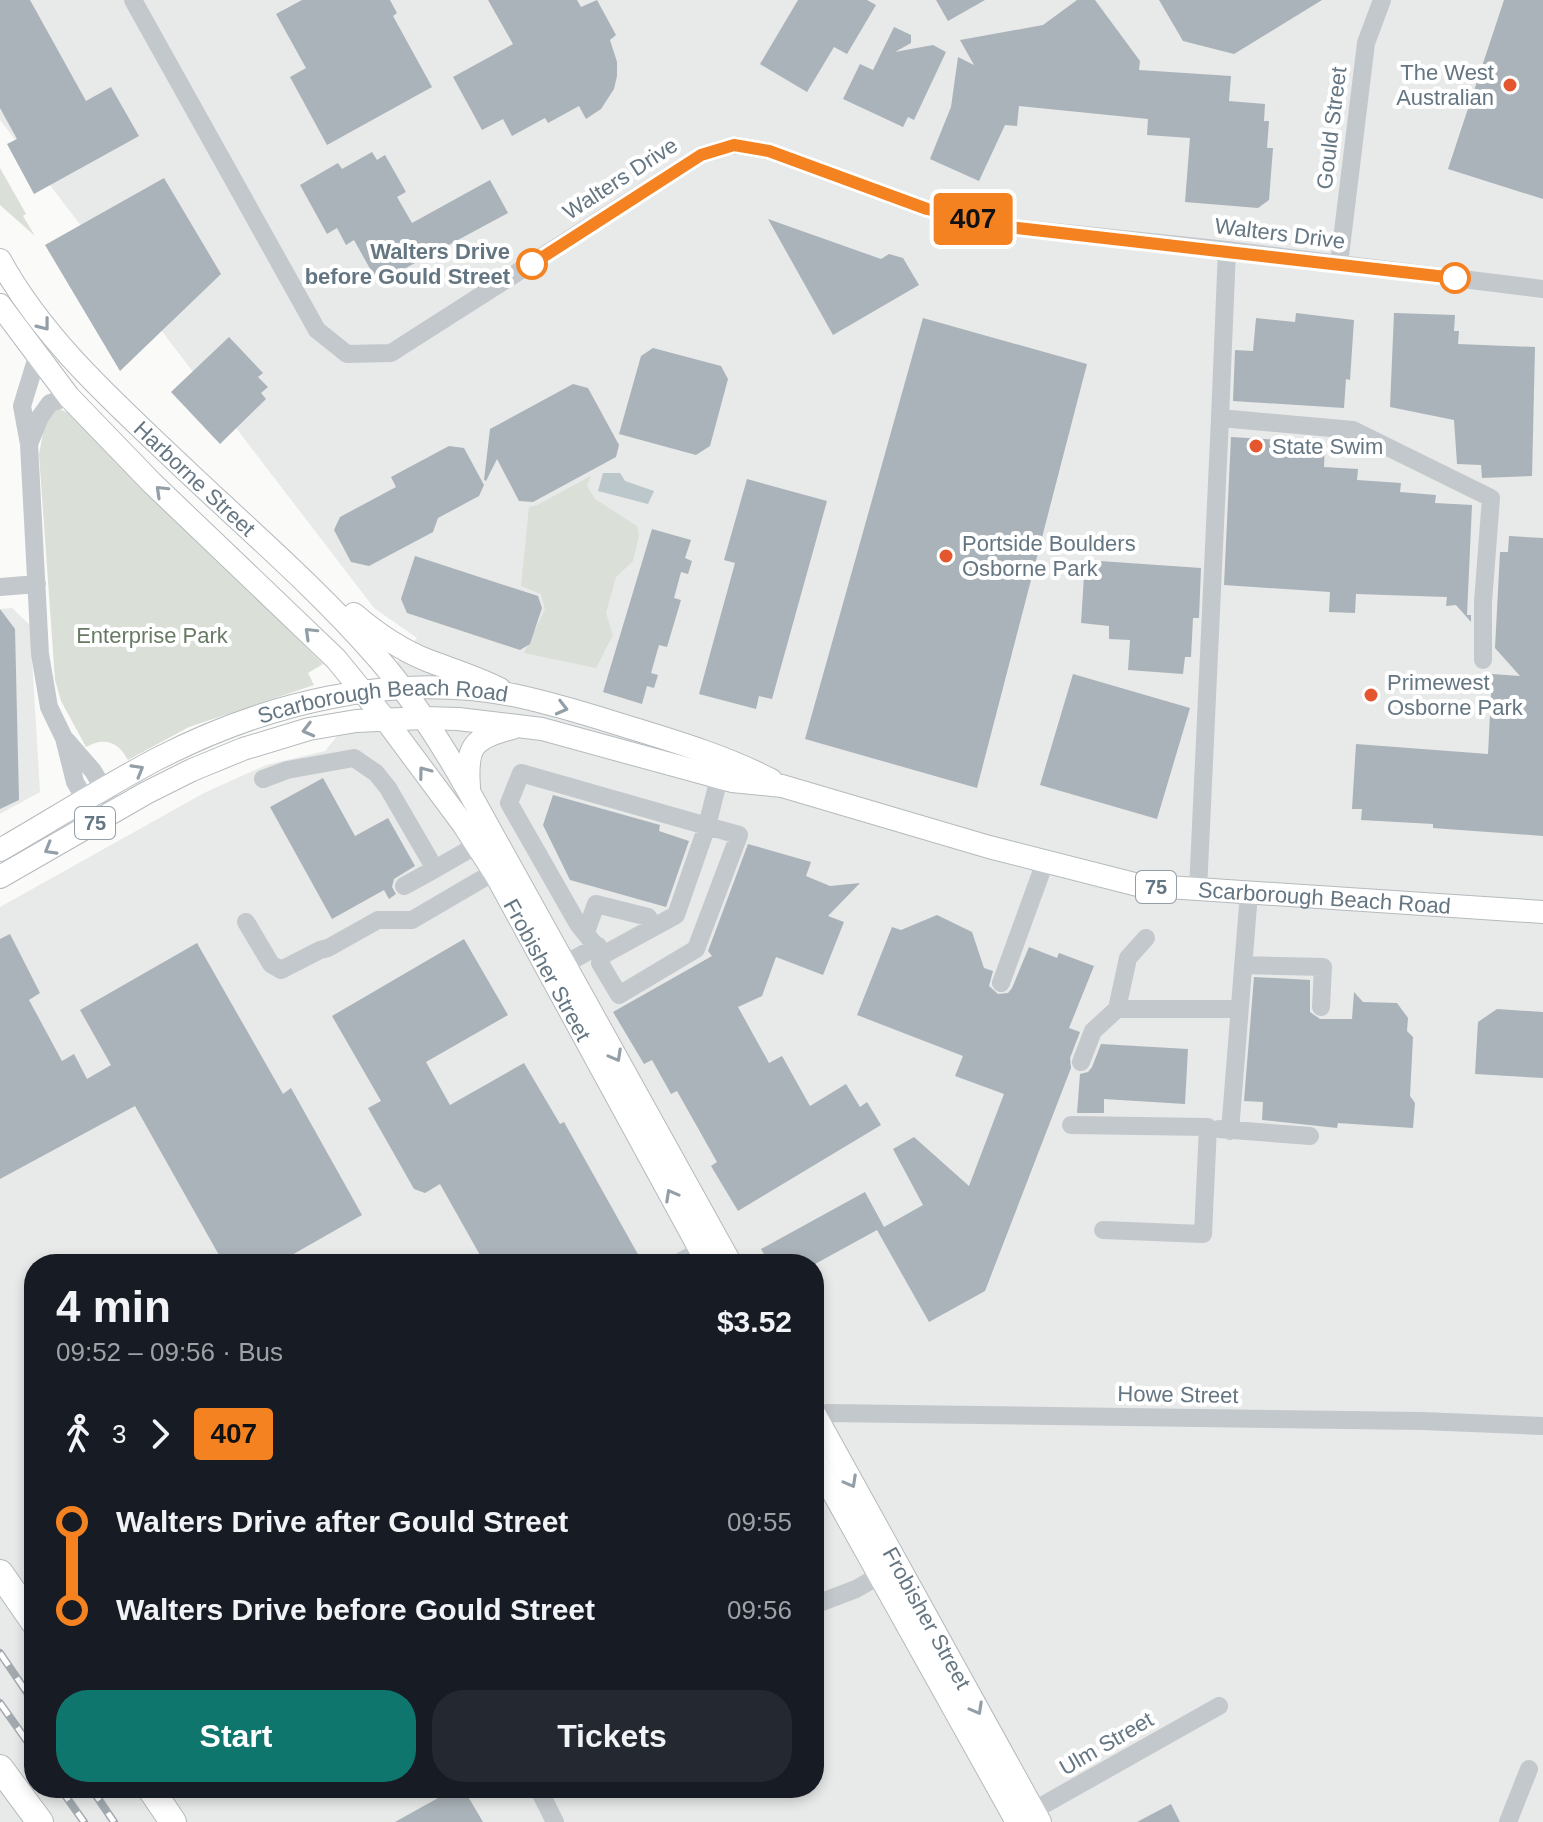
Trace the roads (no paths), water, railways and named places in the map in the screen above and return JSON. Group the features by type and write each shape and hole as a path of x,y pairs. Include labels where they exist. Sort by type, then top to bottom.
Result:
{"highway":[{"path":"0,1573 24,1608"},
{"path":"0,1768 40,1822"},
{"path":"157,1798 173,1822"}],"main road":[{"name":"Harborne Street","path":"0,260 40,322 84,372 356,633 402,688"},
{"name":"Harborne Street","path":"0,305 69,397 152,483 316,639 363,691"},
{"path":"323,602 348,609 380,636 426,660 472,675 512,695"},
{"name":"Scarborough Beach Road","path":"0,850 156,759 236,723 333,695 363,691 430,687 512,695 591,715 727,759 782,786"},
{"name":"Frobisher Street","path":"402,688 469,792 565,964 709,1252"},
{"name":"Frobisher Street","path":"363,691 494,872 709,1252"},
{"name":"Scarborough Beach Road","path":"0,877 192,770 243,749 309,729 385,719 424,718 521,725 719,778 782,786 1045,862 1138,885 1543,912"},
{"path":"469,792 467,760 473,746 492,732 521,725"},
{"name":"Frobisher Street","path":"824,1435 888,1571"},
{"name":"Frobisher Street","path":"824,1473 888,1571 1027,1819"}],"street":[{"name":"Walters Drive","path":"133,0 317,330 347,354 391,353 701,155 734,145 769,151 927,209 1008,227 1543,289"},
{"name":"Gould Street","path":"1339,264 1366,43 1382,0"},
{"path":"1198,890 1227,250"},
{"path":"37,357 22,406 29,444 44,681 49,707 64,738 75,782 95,795 107,816"},
{"path":"29,444 40,417 50,403 69,397"},
{"path":"1220,418 1353,430 1491,498 1483,602 1483,660"},
{"path":"0,587 37,584"},
{"path":"263,779 287,770 354,758 376,773 388,788 435,869"},
{"path":"596,944 578,924 509,803 521,773 739,835 696,949 619,995 600,963 596,944 596,904 648,917 654,927"},
{"path":"565,964 596,944 654,927 676,915 707,826 719,778"},
{"path":"404,886 477,845"},
{"path":"1001,983 1045,862"},
{"path":"246,922 271,964 281,970 378,920 412,920 494,872"},
{"path":"1230,1131 1249,893"},
{"path":"676,915 696,949"},
{"path":"1081,1062 1093,1031 1117,1009 1128,958 1146,938"},
{"path":"1243,965 1323,967 1321,1007"},
{"path":"1117,1009 1239,1009"},
{"path":"1071,1125 1208,1127 1310,1136"},
{"path":"1103,1230 1203,1234 1208,1127"},
{"name":"Howe Street","path":"824,1414 1422,1421 1543,1426"},
{"path":"824,1601 856,1589 888,1571"},
{"name":"Ulm Street","path":"1027,1819 1219,1706"},
{"path":"1508,1822 1529,1769"},
{"path":"543,1798 555,1822"}],"railway":[{"path":"0,1653 24,1688"},
{"path":"0,1703 24,1737"},
{"path":"67,1798 84,1822"},
{"path":"98,1798 114,1822"}],"place":[{"name":"The West Australian","path":"1510,85"},
{"name":"Walters Drive before Gould Street","path":"532,264"},
{"name":"State Swim","path":"1256,446"},
{"name":"Portside Boulders Osborne Park","path":"946,556"},
{"name":"Primewest Osborne Park","path":"1371,695"}],"park label":[{"name":"Enterprise Park","path":"152,635"}]}
